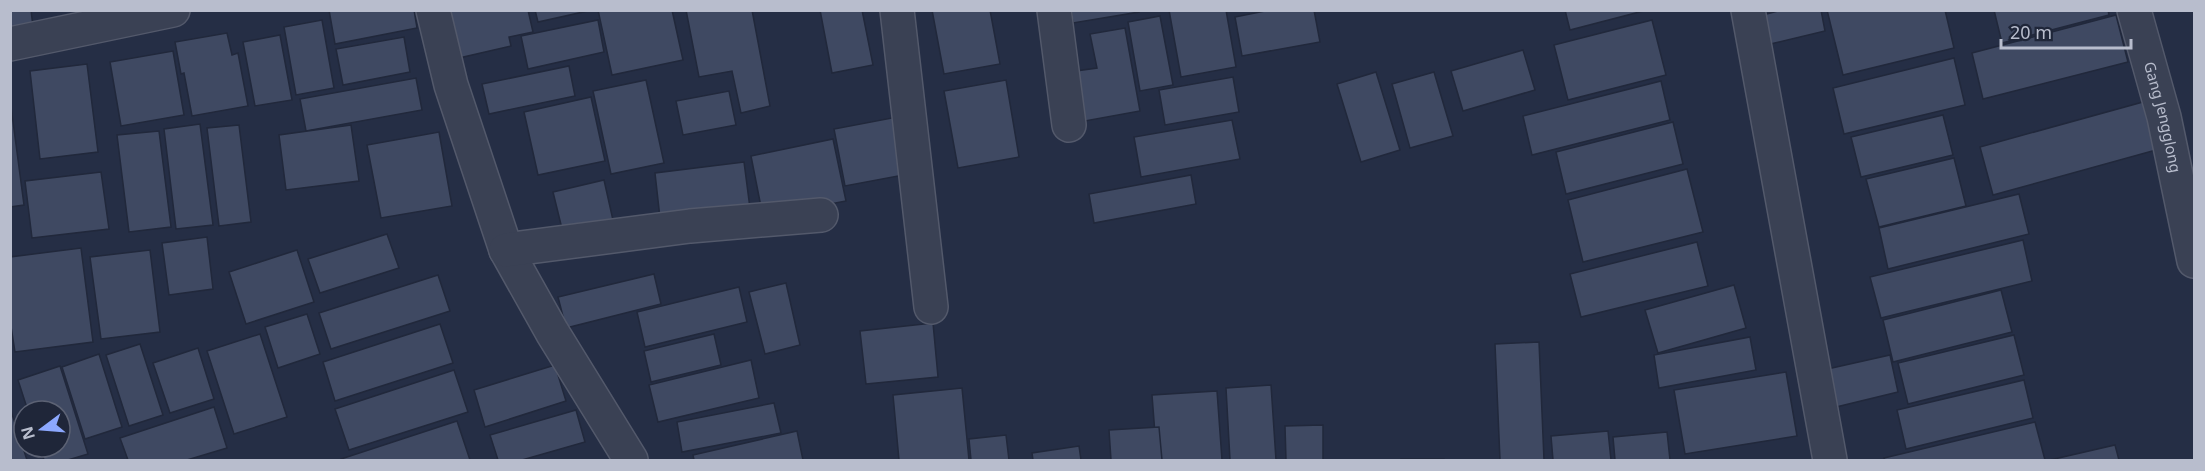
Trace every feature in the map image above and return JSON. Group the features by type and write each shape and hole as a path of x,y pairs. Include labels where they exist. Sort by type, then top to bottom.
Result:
{"street":[{"path":"10,44 58,22 173,10"},
{"path":"433,10 451,85 507,250 552,332 630,460"},
{"path":"897,10 931,307"},
{"path":"1054,10 1069,125"},
{"path":"1748,10 1830,460"},
{"name":"Gang Jengglong","path":"2134,10 2164,117 2194,261"},
{"path":"507,250 690,226 821,215"}],"building":[{"path":"10,10 31,10 33,27 10,29"},
{"path":"329,10 414,10 417,28 335,44"},
{"path":"449,10 528,10 533,32 509,37 511,46 459,58"},
{"path":"535,10 592,10 538,22"},
{"path":"598,10 672,10 683,60 612,75"},
{"path":"686,10 752,10 770,106 741,113 732,71 699,77"},
{"path":"820,10 862,10 873,65 832,73"},
{"path":"932,10 990,10 1000,64 944,74"},
{"path":"1071,10 1139,10 1139,12 1073,23"},
{"path":"1169,10 1226,10 1236,67 1181,77"},
{"path":"1270,10 1314,10 1320,42 1242,56 1235,17"},
{"path":"1565,10 1647,10 1570,30"},
{"path":"1782,10 1821,10 1825,31 1766,45 1759,16"},
{"path":"1827,10 1945,10 1954,48 1843,75"},
{"path":"1994,10 2108,10 2109,15 2002,43"},
{"path":"2116,15 2128,62 1983,99 1972,53"},
{"path":"1160,16 1173,85 1140,91 1128,22"},
{"path":"322,20 334,88 296,95 284,27"},
{"path":"598,20 604,52 528,69 521,36"},
{"path":"1652,20 1666,75 1568,100 1554,45"},
{"path":"1125,28 1140,111 1085,121 1076,71 1097,68 1090,34"},
{"path":"227,33 232,55 238,53 248,106 192,116 184,73 181,74 175,42"},
{"path":"280,35 292,100 255,106 243,42"},
{"path":"404,37 410,72 343,85 336,49"},
{"path":"1523,50 1535,90 1463,111 1451,71"},
{"path":"173,51 184,115 121,126 110,62"},
{"path":"1954,58 1965,105 1844,134 1833,88"},
{"path":"87,64 98,152 40,159 30,71"},
{"path":"569,66 575,96 489,114 482,84"},
{"path":"1376,72 1400,150 1361,162 1337,84"},
{"path":"1434,72 1453,136 1410,148 1392,84"},
{"path":"1233,77 1239,112 1165,125 1159,90"},
{"path":"416,78 422,110 306,131 300,99"},
{"path":"646,80 664,163 611,174 593,91"},
{"path":"1006,80 1019,157 958,168 944,91"},
{"path":"1661,81 1670,120 1532,155 1523,116"},
{"path":"729,91 736,125 683,135 676,101"},
{"path":"591,97 605,161 538,175 524,112"},
{"path":"10,99 24,205 10,207"},
{"path":"2143,102 2156,150 1993,195 1980,147"},
{"path":"1943,115 1953,155 1861,177 1851,137"},
{"path":"897,117 909,174 845,186 834,129"},
{"path":"1232,120 1240,159 1141,177 1134,137"},
{"path":"1673,122 1683,164 1566,194 1556,152"},
{"path":"200,124 213,225 176,229 164,129"},
{"path":"239,125 251,222 219,226 207,128"},
{"path":"351,125 359,181 286,190 279,135"},
{"path":"159,131 171,227 129,232 117,135"},
{"path":"439,132 452,206 381,218 367,145"},
{"path":"833,139 846,201 763,217 751,156"},
{"path":"1954,158 1966,206 1879,227 1866,179"},
{"path":"744,162 751,216 661,227 655,173"},
{"path":"1687,169 1703,232 1583,262 1568,200"},
{"path":"101,172 109,229 32,238 25,181"},
{"path":"1191,175 1196,204 1094,223 1089,194"},
{"path":"604,180 615,229 565,241 553,192"},
{"path":"2019,194 2029,234 1888,269 1879,228"},
{"path":"387,234 399,268 320,293 308,259"},
{"path":"207,237 213,289 169,295 162,243"},
{"path":"2023,240 2032,281 1881,318 1870,277"},
{"path":"1697,242 1708,286 1581,317 1570,274"},
{"path":"81,248 93,342 15,352 10,320 10,257"},
{"path":"150,250 160,332 101,339 90,257"},
{"path":"297,250 314,302 246,324 229,272"},
{"path":"654,274 661,304 566,328 558,297"},
{"path":"438,275 450,311 331,349 319,313"},
{"path":"786,283 800,345 765,354 749,292"},
{"path":"1734,285 1746,328 1658,353 1645,310"},
{"path":"739,287 747,322 645,347 637,312"},
{"path":"2001,290 2012,332 1893,362 1883,320"},
{"path":"307,314 320,354 278,368 265,327"},
{"path":"933,323 938,377 866,384 860,331"},
{"path":"440,324 453,363 335,401 323,362"},
{"path":"260,334 287,417 234,434 207,351"},
{"path":"714,334 721,365 651,382 644,351"},
{"path":"2014,335 2024,375 1908,404 1898,363"},
{"path":"1750,337 1756,370 1659,388 1654,355"},
{"path":"1539,342 1544,460 1500,460 1495,344"},
{"path":"140,344 163,415 129,426 106,355"},
{"path":"198,348 214,399 170,413 153,363"},
{"path":"99,354 122,427 85,439 62,367"},
{"path":"1890,355 1898,392 1832,408 1823,370"},
{"path":"751,360 759,398 658,422 649,385"},
{"path":"555,365 566,401 485,427 474,390"},
{"path":"60,366 70,399 24,399 18,380"},
{"path":"454,370 468,412 349,450 335,409"},
{"path":"1786,372 1797,436 1685,454 1674,390"},
{"path":"2024,380 2033,418 1906,449 1897,410"},
{"path":"1271,385 1276,460 1230,460 1226,388"},
{"path":"962,388 969,460 899,460 893,395"},
{"path":"1217,391 1222,460 1157,460 1152,395"},
{"path":"774,403 781,433 682,452 677,422"},
{"path":"72,404 88,454 72,459"},
{"path":"214,407 227,448 187,460 128,460 120,438"},
{"path":"10,408 12,459 27,460 10,460"},
{"path":"576,410 585,442 522,460 498,460 490,435"},
{"path":"457,421 470,460 341,460 341,459"},
{"path":"2035,422 2045,460 1885,460 1884,458"},
{"path":"1323,425 1323,460 1286,460 1285,426"},
{"path":"1159,427 1162,460 1111,460 1109,430"},
{"path":"797,431 803,460 694,460 693,455"},
{"path":"1608,431 1611,460 1553,460 1551,436"},
{"path":"1667,432 1670,460 1615,460 1613,437"},
{"path":"1006,435 1009,460 971,460 969,439"},
{"path":"2115,445 2119,460 2050,460"},
{"path":"1079,446 1081,460 1033,460 1032,453"},
{"path":"44,459 71,459 68,460"},
{"path":"1444,459 1444,460 1401,460"}]}
